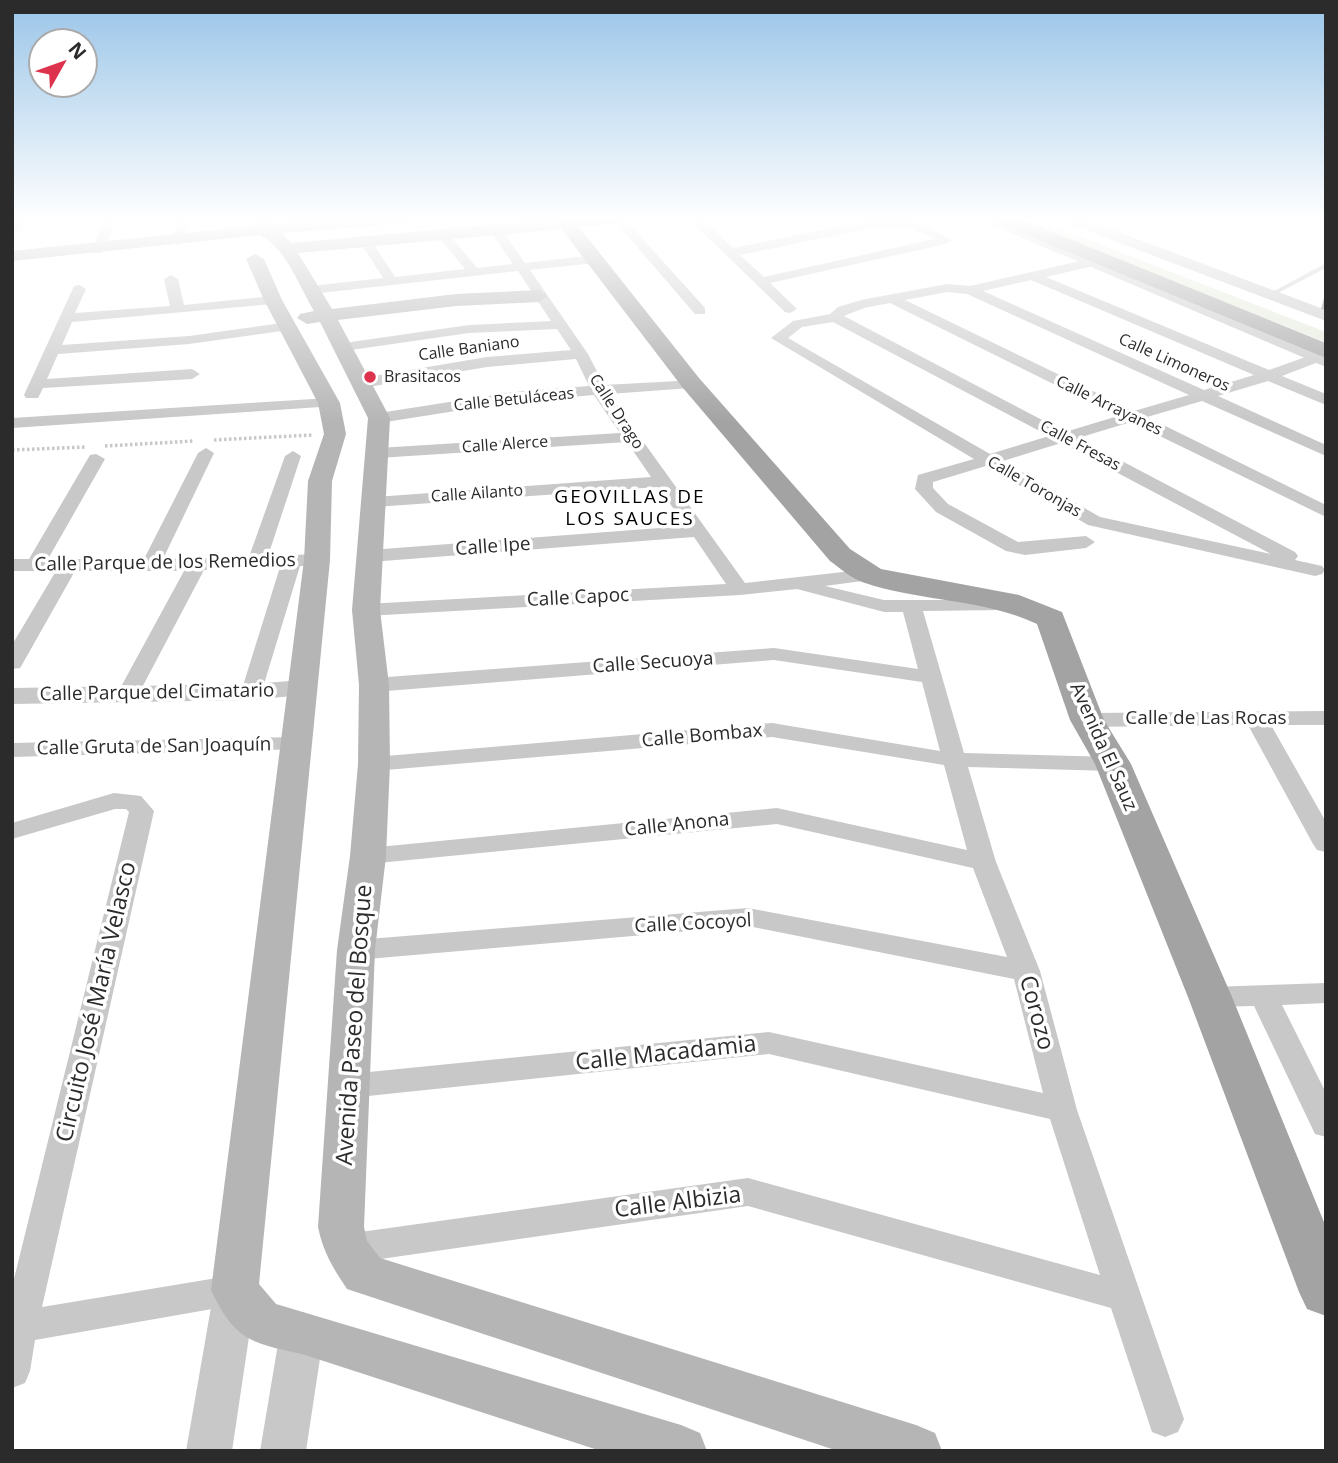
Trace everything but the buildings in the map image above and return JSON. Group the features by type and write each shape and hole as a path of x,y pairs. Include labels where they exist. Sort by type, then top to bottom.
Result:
{"main road":[{"path":"276,286 283,316 332,419 305,560 302,688 235,1290 262,1323 302,1332 681,1451"},
{"name":"Avenida Paseo del Bosque","path":"303,286 327,318 362,383 379,435 366,610 374,685 374,764 368,856 356,950 341,1227 346,1249"},
{"name":"Avenida El Sauz","path":"616,286 691,383 840,555 870,575 910,585 1019,604 1051,619 1087,720 1113,764 1210,997 1326,1292"},
{"path":"1160,286 1323,357"},
{"path":"1214,286 1326,330"},
{"path":"283,316 327,318 456,300 539,296"},
{"path":"346,1249 364,1273 916,1451"}],"street":[{"path":"173,286 178,310"},
{"path":"327,318 378,286"},
{"name":"Calle Drago","path":"532,286 581,354 599,391 740,589"},
{"path":"678,286 700,311"},
{"path":"767,286 790,309"},
{"path":"835,317 843,310 893,299 947,288 970,290 985,286"},
{"path":"1057,286 1326,400"},
{"path":"1152,286 1323,357"},
{"path":"1247,286 1326,316"},
{"path":"79,289 34,391 192,363 283,316"},
{"name":"Calle Limoneros","path":"970,290 1326,451"},
{"name":"Calle Arrayanes","path":"893,299 1326,512"},
{"path":"66,318 178,310 283,316"},
{"name":"Calle Toronjas","path":"835,317 798,324 778,338 1094,521 1320,571"},
{"name":"Calle Fresas","path":"835,317 1320,571"},
{"path":"327,318 470,329 560,325"},
{"path":"51,350 192,363"},
{"name":"Calle Baniano","path":"362,383 487,362 581,354"},
{"path":"1086,542 1025,549 1013,547 942,508 924,489 925,480 1323,357"},
{"name":"Calle Betuláceas","path":"379,435 513,397 691,383"},
{"path":"12,423 332,419"},
{"name":"Calle Alerce","path":"379,435 631,437"},
{"path":"151,564 207,445"},
{"path":"257,562 293,456"},
{"path":"35,565 96,459"},
{"name":"Calle Ailanto","path":"375,502 663,481"},
{"name":"Calle Ipe","path":"370,556 699,531"},
{"path":"252,692 305,560"},
{"name":"Calle Parque de los Remedios","path":"12,565 197,565 305,560"},
{"path":"12,663 69,565"},
{"path":"128,694 197,565"},
{"name":"Calle Capoc","path":"366,610 740,589 870,575"},
{"name":"Calle Capoc","path":"790,583 884,606 1019,604"},
{"name":"Corozo","path":"911,606 983,862 1026,971 1062,1110 1165,1419"},
{"name":"Calle Secuoya","path":"374,685 774,654 931,677"},
{"name":"Calle Parque del Cimatario","path":"12,696 252,692 302,688"},
{"name":"Calle de Las Rocas","path":"1087,720 1326,718"},
{"path":"1256,719 1326,844"},
{"name":"Calle Bombax","path":"374,764 772,730 955,760 1113,764"},
{"name":"Calle Gruta de San Joaquín","path":"12,750 295,744"},
{"name":"Circuito José María Velasco","path":"12,831 114,801 132,801 142,811 20,1327 12,1371"},
{"name":"Calle Anona","path":"368,856 777,816 983,862"},
{"name":"Calle Cocoyol","path":"356,950 748,917 1026,971"},
{"path":"1210,997 1326,993"},
{"path":"1264,996 1326,1125"},
{"name":"Calle Macadamia","path":"349,1086 769,1043 1062,1110"},
{"name":"Calle Albizia","path":"346,1249 748,1192 1125,1297"},
{"path":"20,1327 235,1290 209,1451"},
{"path":"283,1451 302,1332"}],"lane":[{"path":"1270,295 1286,286"}],"path":[{"path":"12,450 207,445 332,419"}],"green space":[{"path":"1185,286 1208,286 1326,332 1326,342"}],"place":[{"name":"Brasitacos","path":"370,377"}],"district":[{"name":"GEOVILLAS DE LOS SAUCES","path":"630,509"}]}
